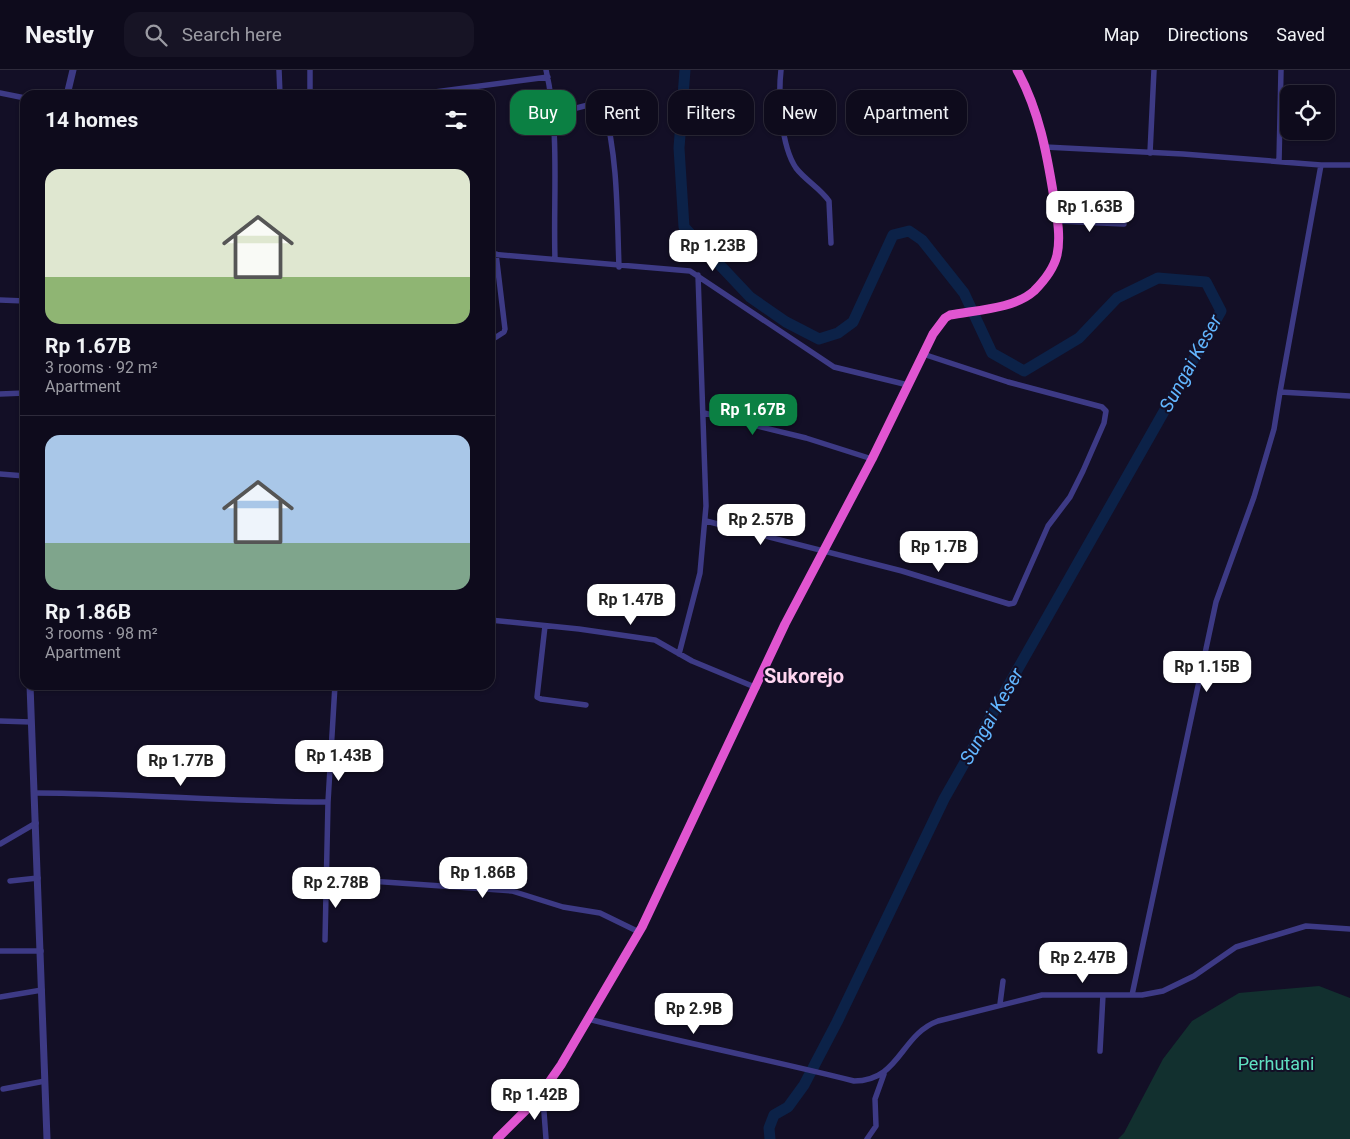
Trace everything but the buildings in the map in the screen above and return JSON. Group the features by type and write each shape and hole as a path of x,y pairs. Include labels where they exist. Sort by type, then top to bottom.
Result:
{"highway":[{"path":"497,1139 538,1098 561,1065 639,932 822,550 872,459 937,327 950,315 992,307 1022,298 1042,282 1057,256 1058,221 1045,147 1028,90 1017,70"}],"street":[{"path":"68,90 73,70"},
{"path":"278,70 280,90"},
{"path":"310,70 310,90"},
{"path":"546,70 550,90"},
{"path":"781,70 782,116 791,159 797,169 829,201 831,243"},
{"path":"1150,153 1154,70"},
{"path":"1279,161 1281,70"},
{"path":"452,90 548,77"},
{"path":"0,94 20,97"},
{"path":"576,108 596,103 604,107 609,126 615,173 620,267"},
{"path":"553,135 555,259"},
{"path":"1045,147 1321,165 1350,165"},
{"path":"1132,995 1216,602 1254,497 1274,428 1321,165"},
{"path":"1058,221 1124,224"},
{"path":"495,254 620,267 679,270 698,275 834,367 908,385"},
{"path":"495,266 505,329 500,336 495,338"},
{"path":"679,654 700,573 706,521 704,412 698,275"},
{"path":"0,300 20,300"},
{"path":"706,521 822,550 1010,604 1016,600 1048,526 1070,497 1104,423 1105,409 1008,382 923,354"},
{"path":"1280,392 1350,396"},
{"path":"0,394 20,393"},
{"path":"704,412 806,438 872,459"},
{"path":"0,474 20,476"},
{"path":"495,621 655,640 679,654 757,688"},
{"path":"545,626 537,697 586,705"},
{"path":"30,690 46,1139"},
{"path":"325,940 328,802 335,690"},
{"path":"0,721 31,722"},
{"path":"34,792 102,793 260,802 328,802"},
{"path":"0,844 36,822"},
{"path":"10,881 38,878"},
{"path":"327,878 512,891 563,907 600,914 639,932"},
{"path":"588,1019 696,1046 796,1066 854,1081 874,1080 884,1074 916,1036 929,1025 1000,1004 1042,995 1142,995 1163,991 1194,976 1236,947 1295,928 1315,926 1350,929"},
{"path":"0,951 40,951"},
{"path":"1000,1004 1003,981"},
{"path":"0,997 42,990"},
{"path":"1100,1051 1103,994"},
{"path":"867,1139 876,1126 875,1099 884,1074"},
{"path":"2,1089 45,1081"},
{"path":"538,1098 544,1112 546,1139"}],"green space":[{"name":"Perhutani","path":"1319,986 1350,998 1350,1139 1118,1139 1124,1133 1163,1059 1192,1021 1239,993"}],"waterway":[{"name":"Sungai Keser","path":"685,70 679,148 684,227 750,297 786,322 819,339 838,333 853,322 893,235 909,231 922,240 964,293 992,353 1024,371 1079,338 1117,298 1158,278 1206,282 1221,311 944,799 837,1022 804,1085 788,1107 774,1115 769,1128 770,1139"}],"district":[{"name":"Sukorejo","path":"804,676"}]}
